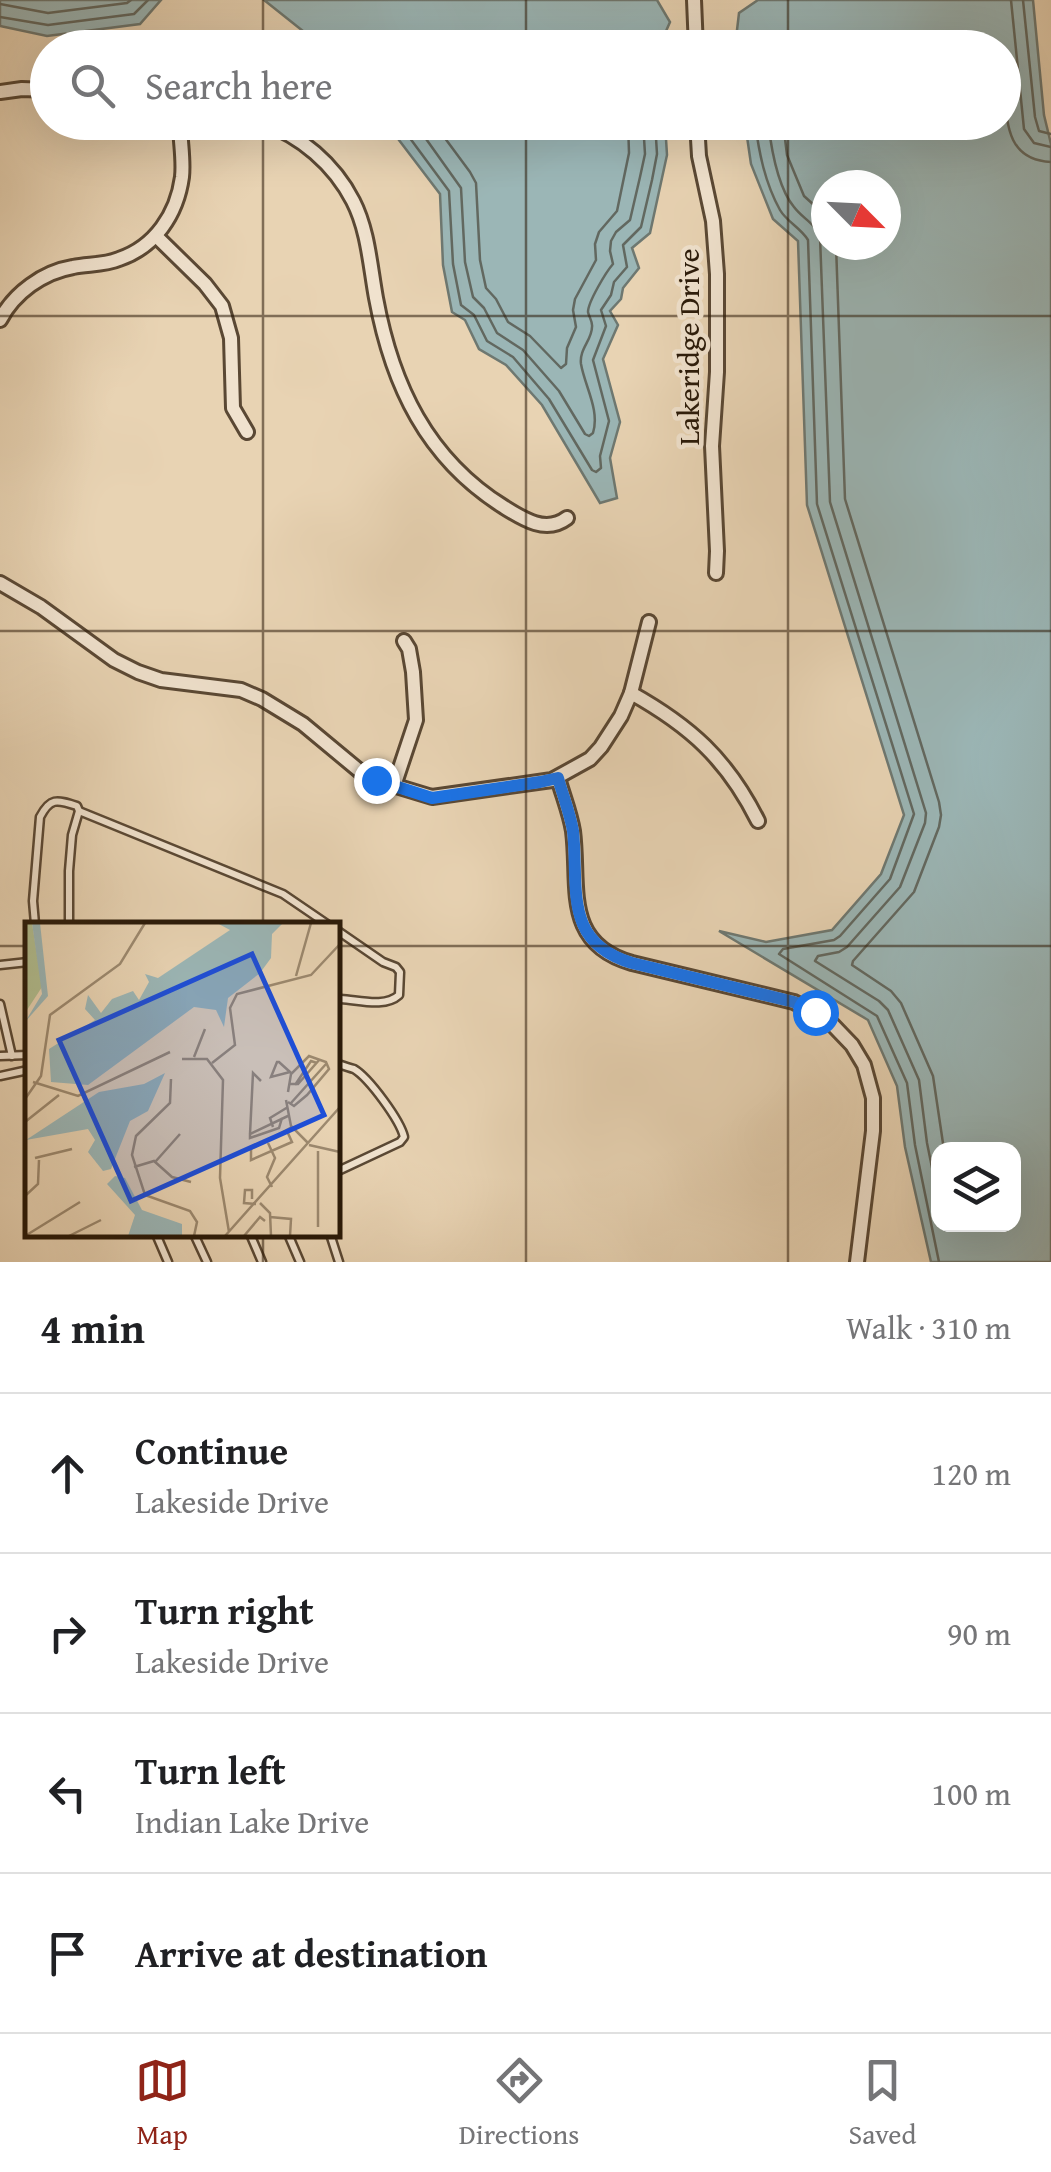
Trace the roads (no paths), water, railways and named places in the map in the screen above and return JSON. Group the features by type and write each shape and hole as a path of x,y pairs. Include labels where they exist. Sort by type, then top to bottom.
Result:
{"street":[{"path":"694,0 695,30"},
{"path":"0,92 30,89"},
{"path":"0,320 20,292 37,280 69,267 122,258 156,236 180,191 181,140"},
{"path":"297,140 338,177 355,204 394,367 418,420 437,450 471,483 517,516 544,526 567,518"},
{"name":"Lakeridge Drive","path":"699,140 713,222 716,274 717,372 712,446 716,573"},
{"path":"156,236 222,306 231,338 233,408 248,432"},
{"path":"0,583 138,672 160,680 240,690 278,707 303,724 362,774 432,798 558,778 590,759 621,716 650,622"},
{"path":"394,786 416,720 410,649 404,642"},
{"path":"631,693 664,711 702,741 726,770 758,822"},
{"path":"558,778 572,829 575,897 583,922 599,947 632,963 801,1005 835,1026 860,1058 871,1086 874,1116 857,1262"}],"lane":[{"path":"35,922 40,818 53,801 76,806 283,894 325,922"},
{"path":"69,922 72,835 79,810"},
{"path":"340,932 400,972 399,996 394,1000 341,999"},
{"path":"0,965 25,962"},
{"path":"0,1004 12,1056"},
{"path":"0,1056 25,1055"},
{"path":"340,1065 362,1076 399,1123 404,1137 340,1170"},
{"path":"0,1076 25,1071"},
{"path":"157,1237 168,1262"},
{"path":"195,1237 207,1262"},
{"path":"251,1237 262,1262"},
{"path":"289,1237 300,1262"},
{"path":"331,1237 339,1262"}],"water":[{"path":"0,0 161,0 140,24 30,32 0,26"},
{"path":"264,0 657,0 670,22 666,30 302,30"},
{"path":"758,0 1033,0 1044,115 1051,144 1051,1262 931,1262 905,1147 897,1086 868,1020 719,931 766,942 832,930 881,874 904,815 807,505 798,241 773,219 751,164 747,140 1021,140 1021,30 737,30 739,13"},
{"path":"399,140 666,140 667,155 650,233 632,248 639,268 610,311 618,325 603,359 620,422 610,458 617,498 600,503 542,405 506,365 479,349 465,320 452,312 443,265 440,194"}]}
